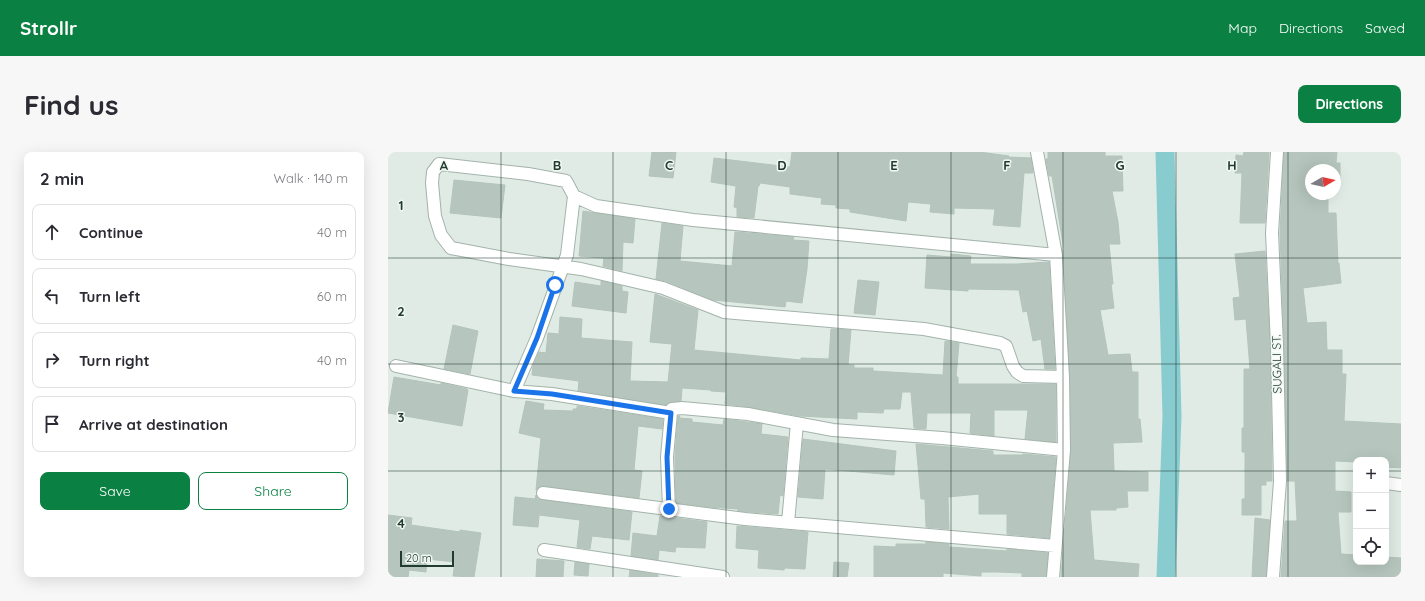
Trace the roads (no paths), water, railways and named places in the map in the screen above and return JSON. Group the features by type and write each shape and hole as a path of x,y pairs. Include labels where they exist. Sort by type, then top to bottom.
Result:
{"street":[{"path":"1037,152 1056,255 1063,376 1064,450 1053,577"},
{"name":"SUGALI ST.","path":"1273,577 1280,481 1278,345 1272,233 1277,152"},
{"path":"514,391 537,338 563,266 567,255 574,196 566,181 439,164 433,172 432,183 435,216 441,235 451,248 509,259 563,266 581,269 663,288 724,312 924,329 1000,343 1006,346 1013,366 1017,372 1023,376 1063,376"},
{"path":"574,196 596,206 693,220 1056,255"},
{"path":"396,366 514,391 552,394 671,413"},
{"path":"669,509 667,457 672,409 692,408 748,414 833,430 942,438 1064,450"},
{"path":"788,523 796,423"},
{"path":"1389,483 1401,485"},
{"path":"543,493 788,523 1055,546"},
{"path":"544,550 723,577"}],"waterway":[{"path":"1165,152 1172,416 1166,577"}]}
